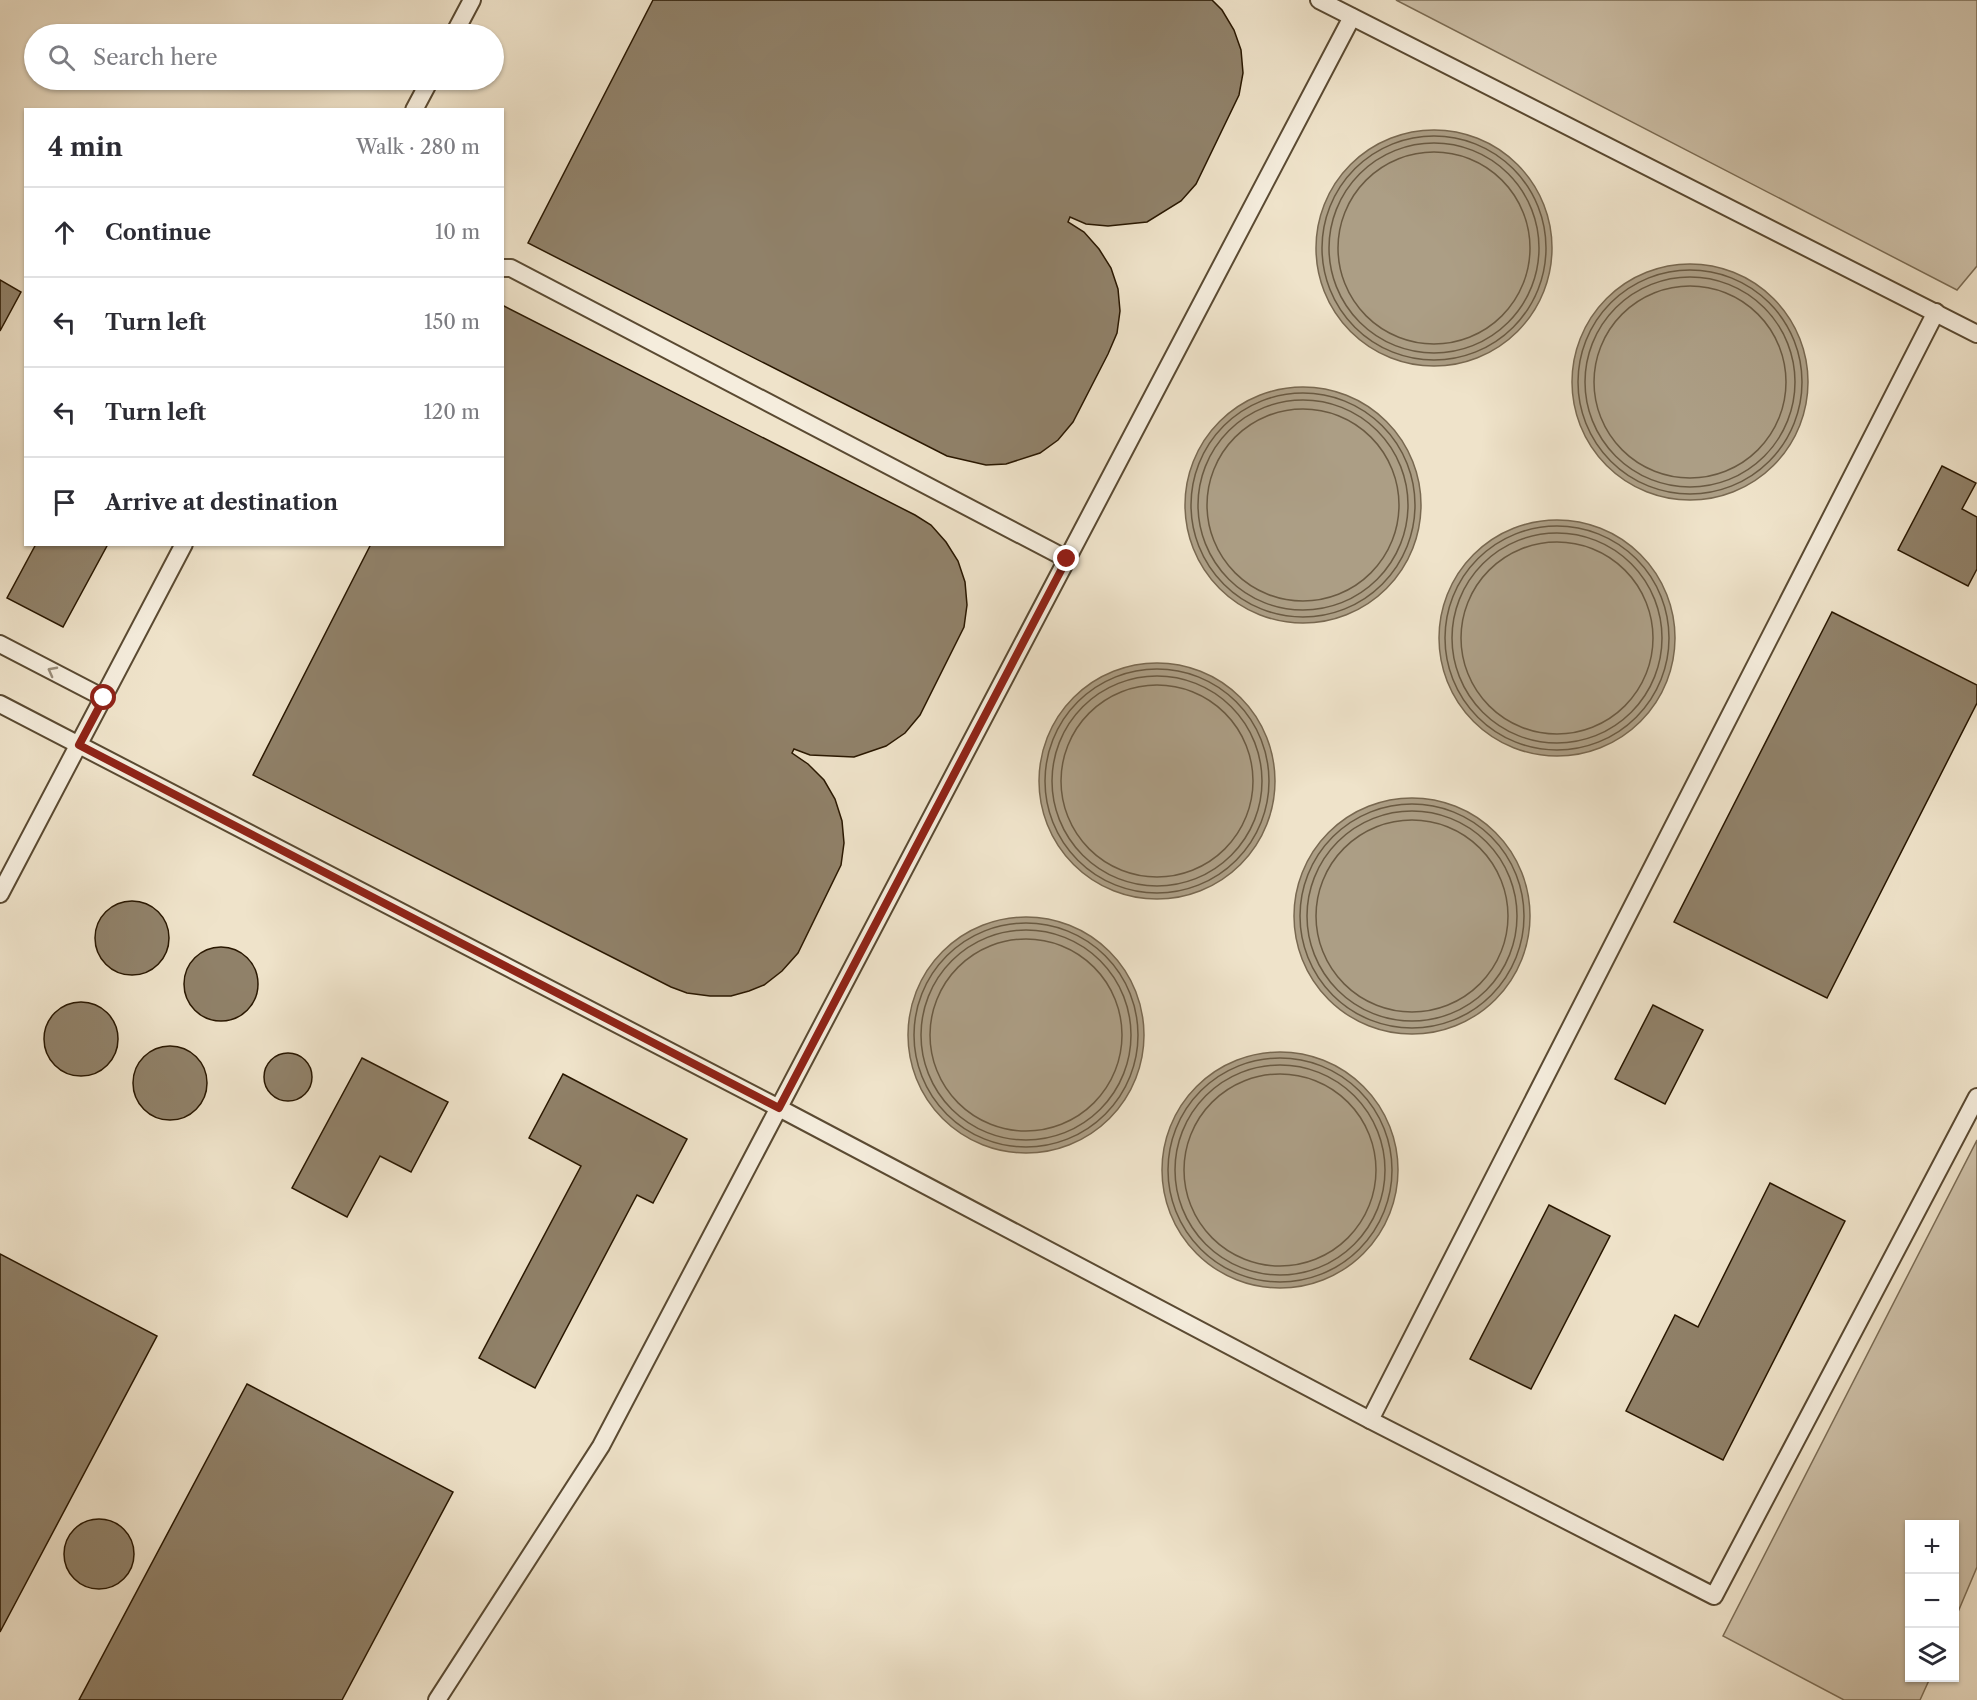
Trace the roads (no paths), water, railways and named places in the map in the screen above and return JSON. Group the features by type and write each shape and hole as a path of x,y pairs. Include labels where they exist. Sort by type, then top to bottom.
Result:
{"lane":[{"path":"459,24 472,0"},
{"path":"1319,0 1977,334"},
{"path":"437,1700 601,1446 1352,17"},
{"path":"415,108 425,90"},
{"path":"504,268 511,268 1067,559"},
{"path":"1370,1420 1936,312"},
{"path":"0,894 183,546"},
{"path":"0,644 104,698"},
{"path":"0,704 779,1108 1370,1420 1714,1596 1977,1097"}],"water":[{"path":"1422,130 1446,130 1468,135 1490,144 1518,164 1532,182 1543,203 1550,225 1552,248 1550,271 1543,293 1532,314 1518,332 1490,352 1468,361 1446,366 1422,366 1400,361 1378,352 1350,332 1330,304 1321,282 1316,260 1316,236 1321,214 1330,192 1350,164 1378,144 1400,135"},
{"path":"1678,264 1702,264 1724,269 1746,278 1774,298 1788,316 1799,337 1806,359 1808,382 1806,405 1799,427 1788,448 1774,466 1746,486 1724,495 1702,500 1678,500 1656,495 1634,486 1615,474 1598,457 1586,438 1577,416 1572,394 1572,370 1577,348 1586,326 1598,307 1615,290 1634,278 1656,269"},
{"path":"1291,387 1315,387 1337,392 1359,401 1387,421 1401,439 1412,460 1419,482 1421,505 1419,528 1412,550 1401,571 1387,589 1359,609 1337,618 1315,623 1291,623 1269,618 1247,609 1228,597 1211,580 1199,561 1190,539 1185,517 1185,493 1190,471 1199,449 1211,430 1228,413 1247,401 1269,392"},
{"path":"1545,520 1569,520 1591,525 1613,534 1641,554 1655,572 1666,593 1673,615 1675,638 1673,661 1666,683 1655,704 1641,722 1613,742 1591,751 1569,756 1545,756 1523,751 1501,742 1473,722 1453,694 1444,672 1439,650 1439,626 1444,604 1453,582 1473,554 1501,534 1523,525"},
{"path":"1145,663 1169,663 1191,668 1213,677 1241,697 1255,715 1266,736 1273,758 1275,781 1273,804 1266,826 1255,847 1241,865 1213,885 1191,894 1169,899 1145,899 1123,894 1101,885 1082,873 1065,856 1053,837 1044,815 1039,793 1039,769 1044,747 1053,725 1065,706 1082,689 1101,677 1123,668"},
{"path":"1400,798 1424,798 1446,803 1468,812 1496,832 1510,850 1521,871 1528,893 1530,916 1528,939 1521,961 1510,982 1496,1000 1468,1020 1446,1029 1424,1034 1400,1034 1378,1029 1356,1020 1337,1008 1320,991 1308,972 1299,950 1294,928 1294,904 1299,882 1308,860 1320,841 1337,824 1356,812 1378,803"},
{"path":"1014,917 1038,917 1060,922 1082,931 1110,951 1124,969 1135,990 1142,1012 1144,1035 1142,1058 1135,1080 1124,1101 1110,1119 1082,1139 1060,1148 1038,1153 1014,1153 992,1148 970,1139 942,1119 922,1091 913,1069 908,1047 908,1023 913,1001 922,979 942,951 970,931 992,922"},
{"path":"1268,1052 1292,1052 1314,1057 1336,1066 1364,1086 1378,1104 1389,1125 1396,1147 1398,1170 1396,1193 1389,1215 1378,1236 1364,1254 1336,1274 1314,1283 1292,1288 1268,1288 1246,1283 1224,1274 1196,1254 1176,1226 1167,1204 1162,1182 1162,1158 1167,1136 1176,1114 1196,1086 1224,1066 1246,1057"}]}
